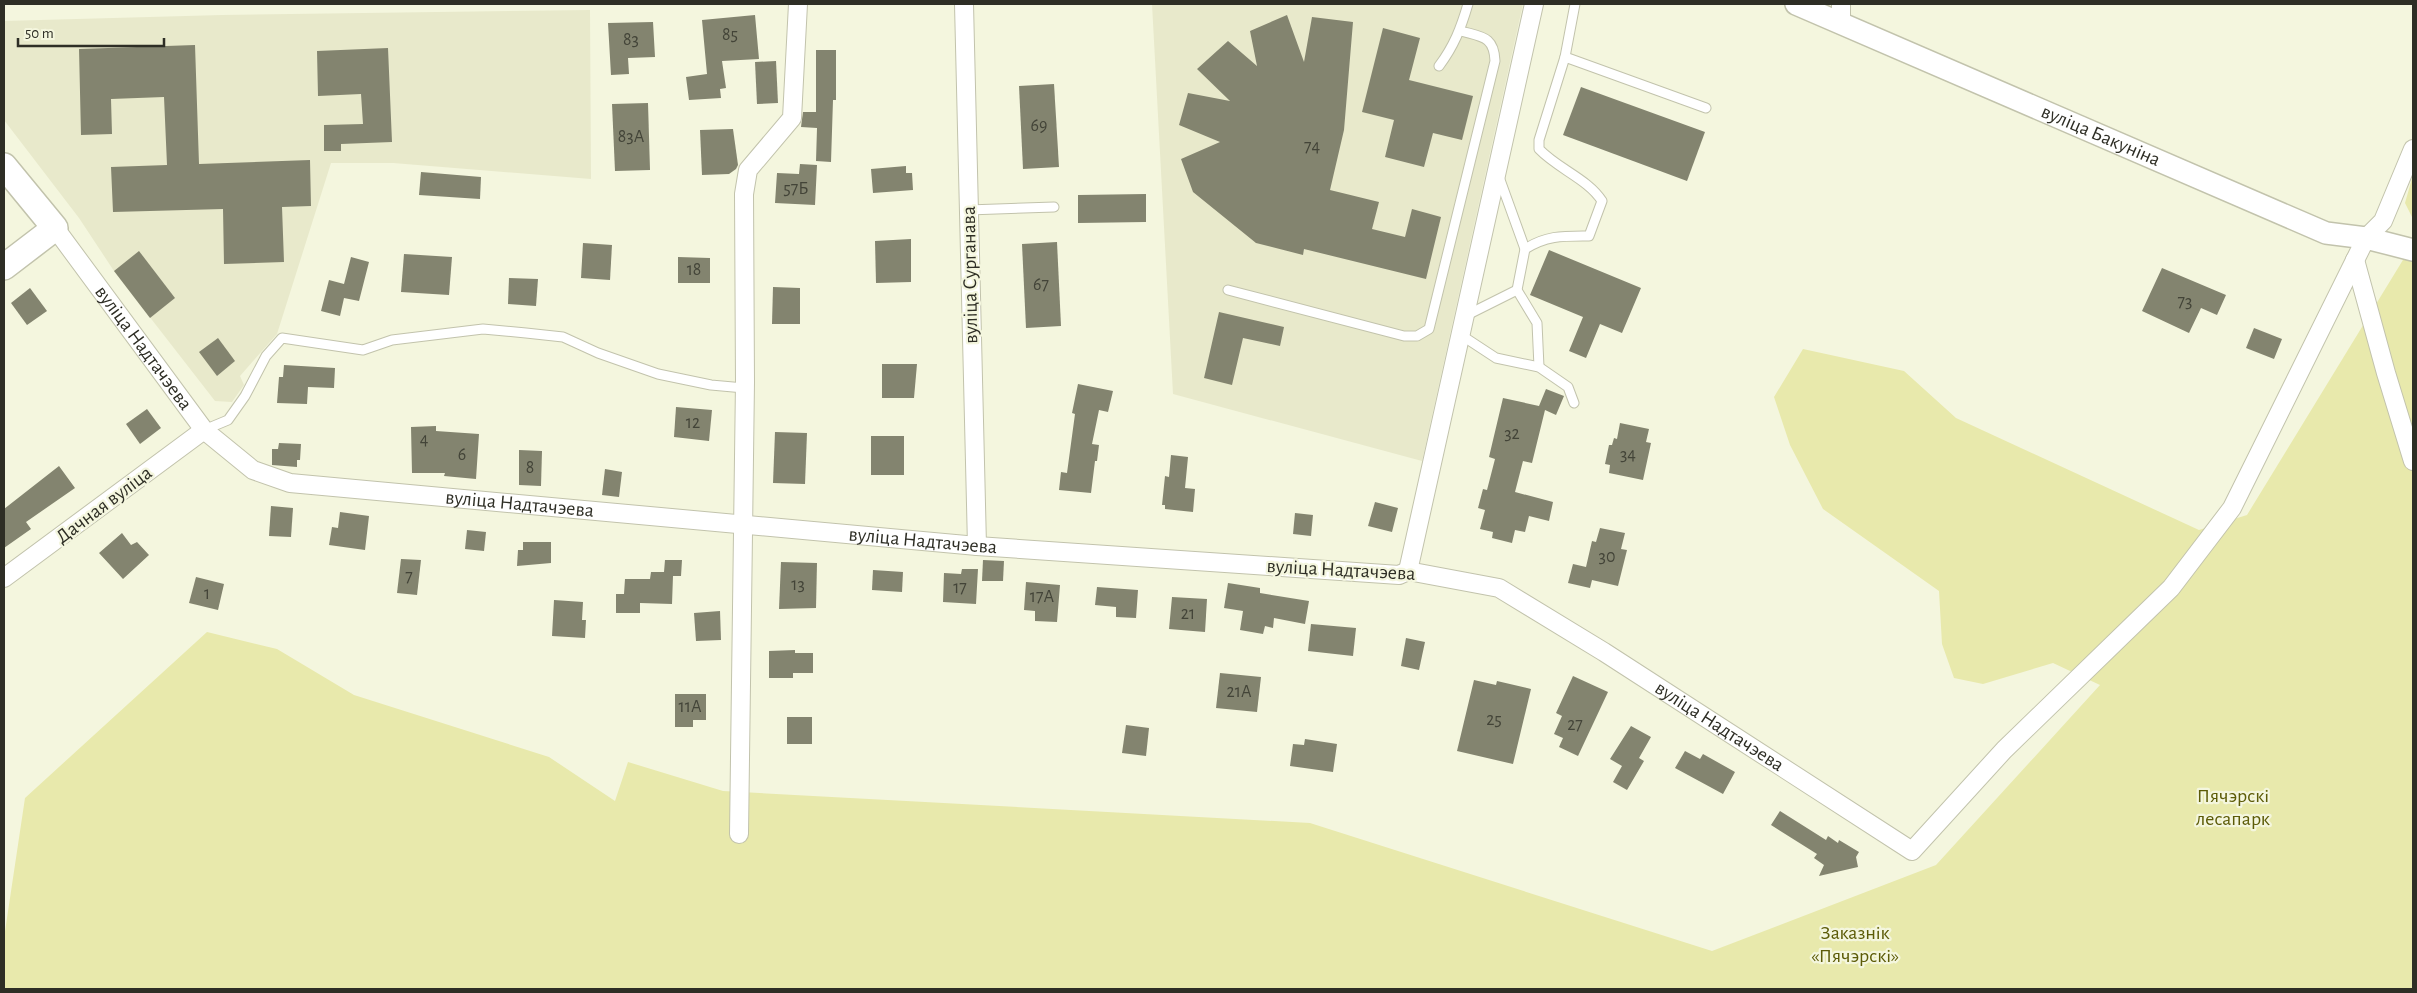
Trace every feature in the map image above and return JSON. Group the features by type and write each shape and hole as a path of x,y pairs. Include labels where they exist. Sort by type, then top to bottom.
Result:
{"main road":[{"name":"вуліца Надтачэева","path":"4,166 55,228"},
{"path":"4,267 55,228"}],"street":[{"path":"738,834 744,388 744,194 748,170 792,118 798,4"},
{"name":"вуліца Сурганава","path":"964,4 977,546"},
{"path":"1408,570 1534,4"},
{"name":"вуліца Бакуніна","path":"1796,4 1841,14 2326,233 2366,238 2413,250"},
{"path":"2412,153 2384,221 2366,238 2355,260 2386,373 2413,461"},
{"name":"вуліца Надтачэева","path":"55,228 204,430 253,470 290,483 977,546 1399,575 1408,570 1499,588 1604,652 1912,851 2004,750 2171,588 2226,515 2355,260"},
{"name":"Дачная вуліца","path":"4,578 204,430"}],"lane":[{"path":"1439,66 1461,31 1468,4"},
{"path":"1525,249 1538,240 1556,236 1589,236 1602,201 1596,192 1550,160 1539,149 1539,140 1565,57 1576,4"},
{"path":"1228,290 1404,336 1417,336 1429,329 1495,61 1495,48 1488,39 1461,31"},
{"path":"1565,57 1706,108"},
{"path":"1497,172 1525,249 1517,290 1537,323 1539,367"},
{"path":"968,210 1054,207"},
{"path":"1465,316 1517,290"},
{"path":"204,430 228,420 245,396 266,356 282,338 363,350 392,340 483,329 563,337 598,353 658,374 711,385 744,388"},
{"path":"1461,335 1496,358 1539,367 1568,388 1574,404"}],"shaded area":[{"path":"1152,4 1523,4 1422,461 1173,394"},
{"path":"590,10 591,179 393,163 331,163 277,334 240,376 244,385 232,402 215,401 114,271 79,218 4,120 4,21 222,15"}],"green space":[{"path":"2413,175 2413,219 2405,203"},
{"name":"Пячэрскі лесапарк","path":"2406,255 2413,258 2413,989 4,989 4,938 25,798 207,632 277,649 354,695 549,757 615,801 628,762 723,791 1310,823 1712,951 1936,865 2100,685 2053,663 1983,684 1954,678 1942,644 1939,591 1823,509 1790,445 1774,397 1803,349 1904,371 1956,418 2199,530 2247,515"}],"building":[{"path":"755,15 759,59 722,61 726,88 720,89 721,98 689,100 686,77 707,74 702,20"},
{"path":"1287,15 1304,62 1312,17 1353,22 1344,130 1330,190 1379,202 1372,229 1405,237 1412,209 1441,217 1426,279 1304,249 1303,255 1256,243 1193,192 1181,159 1220,142 1179,125 1188,93 1230,101 1197,69 1228,41 1257,66 1250,31"},
{"path":"653,22 655,57 628,58 629,74 611,75 608,23"},
{"path":"1383,28 1420,38 1409,80 1473,96 1462,140 1433,133 1424,167 1385,157 1394,120 1362,112"},
{"path":"195,45 199,164 310,160 311,206 282,207 284,262 224,264 223,209 113,212 111,167 167,165 164,97 111,99 112,134 81,135 79,49"},
{"path":"388,48 392,142 341,144 341,151 324,151 324,125 363,124 361,94 318,96 317,51"},
{"path":"816,50 836,50 836,100 833,100 831,162 816,161 817,128 801,127 803,112 816,112"},
{"path":"776,61 778,103 757,104 755,62"},
{"path":"1054,84 1059,167 1023,169 1019,86"},
{"path":"1581,87 1705,132 1687,181 1563,135"},
{"path":"648,103 650,170 615,171 612,104"},
{"path":"733,129 738,165 736,169 729,174 702,175 700,130"},
{"path":"800,164 817,165 815,205 775,203 777,173 799,174"},
{"path":"906,166 906,173 912,173 913,190 873,193 871,169"},
{"path":"421,172 481,177 480,199 419,195"},
{"path":"1146,194 1146,222 1078,223 1078,195"},
{"path":"911,239 911,282 876,283 875,241"},
{"path":"1057,242 1061,326 1026,328 1022,244"},
{"path":"583,243 612,245 610,280 581,278"},
{"path":"1549,250 1641,288 1622,333 1600,324 1586,358 1569,351 1583,317 1530,295"},
{"path":"139,251 175,298 150,318 114,271"},
{"path":"404,254 452,257 449,295 401,292"},
{"path":"351,257 369,262 359,301 344,298 340,316 321,311 329,280 344,284"},
{"path":"678,257 710,258 710,283 678,283"},
{"path":"2162,268 2226,295 2217,315 2201,308 2189,333 2142,311"},
{"path":"509,278 538,279 536,306 508,304"},
{"path":"773,287 800,288 800,324 772,324"},
{"path":"30,288 47,311 27,325 11,303"},
{"path":"1219,312 1284,327 1280,346 1243,338 1232,385 1204,378"},
{"path":"2254,328 2282,339 2274,359 2246,348"},
{"path":"218,338 235,361 217,376 199,352"},
{"path":"882,364 917,364 914,398 882,398"},
{"path":"284,365 335,368 334,388 308,387 307,404 277,403 279,377 283,377"},
{"path":"1078,384 1113,391 1108,412 1099,410 1092,444 1099,445 1091,493 1059,490 1061,472 1067,473 1075,414 1072,413"},
{"path":"1546,389 1564,396 1556,415 1545,410 1532,463 1523,461 1515,492 1553,502 1549,521 1529,516 1525,532 1515,530 1512,543 1492,538 1493,532 1480,529 1485,510 1478,508 1483,489 1487,490 1495,459 1489,457 1503,398 1539,406"},
{"path":"676,407 712,410 709,441 674,437"},
{"path":"147,409 161,428 140,444 126,424"},
{"path":"1620,423 1649,429 1646,442 1651,443 1643,480 1609,473 1610,465 1605,464 1609,445 1612,445 1614,438 1617,439"},
{"path":"436,426 436,431 479,434 476,479 444,476 445,473 412,473 411,427"},
{"path":"775,432 807,433 805,484 773,483"},
{"path":"871,436 904,436 904,475 871,475"},
{"path":"279,443 301,444 300,460 297,460 297,467 272,465 272,449 278,449"},
{"path":"519,450 542,451 541,486 519,485"},
{"path":"1171,455 1188,457 1185,488 1195,489 1193,512 1165,509 1165,505 1162,505 1165,476 1169,477"},
{"path":"59,466 75,488 26,522 31,529 4,548 4,509"},
{"path":"605,469 622,472 619,497 602,495"},
{"path":"1375,502 1398,508 1392,532 1368,526"},
{"path":"271,506 293,508 291,537 269,536"},
{"path":"340,512 369,516 365,550 329,545 332,527 338,528"},
{"path":"1295,513 1313,515 1311,536 1293,534"},
{"path":"1600,528 1625,533 1621,549 1627,550 1618,586 1592,580 1590,588 1568,583 1573,564 1586,567 1592,541 1596,542"},
{"path":"467,530 486,532 484,551 465,549"},
{"path":"122,533 131,545 137,542 149,555 123,579 99,553"},
{"path":"523,542 551,542 551,563 517,566 518,550 523,550"},
{"path":"401,559 421,560 417,595 397,593"},
{"path":"665,560 682,560 681,576 673,576 672,604 640,603 640,613 616,613 616,594 624,594 625,579 650,579 651,572 664,572"},
{"path":"983,560 1004,561 1003,581 982,581"},
{"path":"781,562 817,563 816,608 779,609"},
{"path":"962,569 978,569 976,604 943,602 944,573 961,574"},
{"path":"873,570 903,572 902,592 872,590"},
{"path":"196,577 224,584 218,610 189,603"},
{"path":"1026,582 1060,585 1057,622 1035,621 1035,611 1024,610"},
{"path":"1228,583 1260,588 1260,593 1309,601 1305,624 1274,618 1273,628 1265,626 1263,634 1240,630 1243,611 1224,608"},
{"path":"1097,587 1138,590 1136,618 1116,617 1116,607 1095,605"},
{"path":"1172,597 1207,599 1205,632 1169,629"},
{"path":"554,600 583,602 582,620 586,620 585,638 552,636"},
{"path":"720,611 721,640 696,641 694,613"},
{"path":"1311,624 1356,628 1353,656 1308,651"},
{"path":"1406,638 1425,642 1419,670 1401,666"},
{"path":"795,650 795,653 813,653 813,673 793,673 793,678 769,678 769,651"},
{"path":"1220,673 1261,677 1257,712 1216,708"},
{"path":"1573,676 1608,692 1578,756 1559,747 1563,738 1554,734 1562,716 1556,713"},
{"path":"1474,680 1496,685 1497,681 1531,689 1513,764 1457,751"},
{"path":"675,694 706,694 706,720 693,720 693,727 675,727"},
{"path":"787,717 812,717 812,744 787,744"},
{"path":"1126,725 1149,728 1146,756 1122,753"},
{"path":"1631,726 1651,737 1639,758 1644,761 1627,790 1613,782 1622,766 1610,759"},
{"path":"1305,739 1337,744 1333,772 1290,766 1293,744 1304,745"},
{"path":"1685,751 1700,759 1703,754 1735,772 1723,794 1675,768"},
{"path":"1780,811 1826,840 1828,836 1838,843 1839,840 1859,852 1856,857 1858,867 1819,876 1824,865 1814,858 1817,854 1771,825"}],"park label":[{"name":"Заказнік «Пячэрскі»","path":"1855,944"}]}
